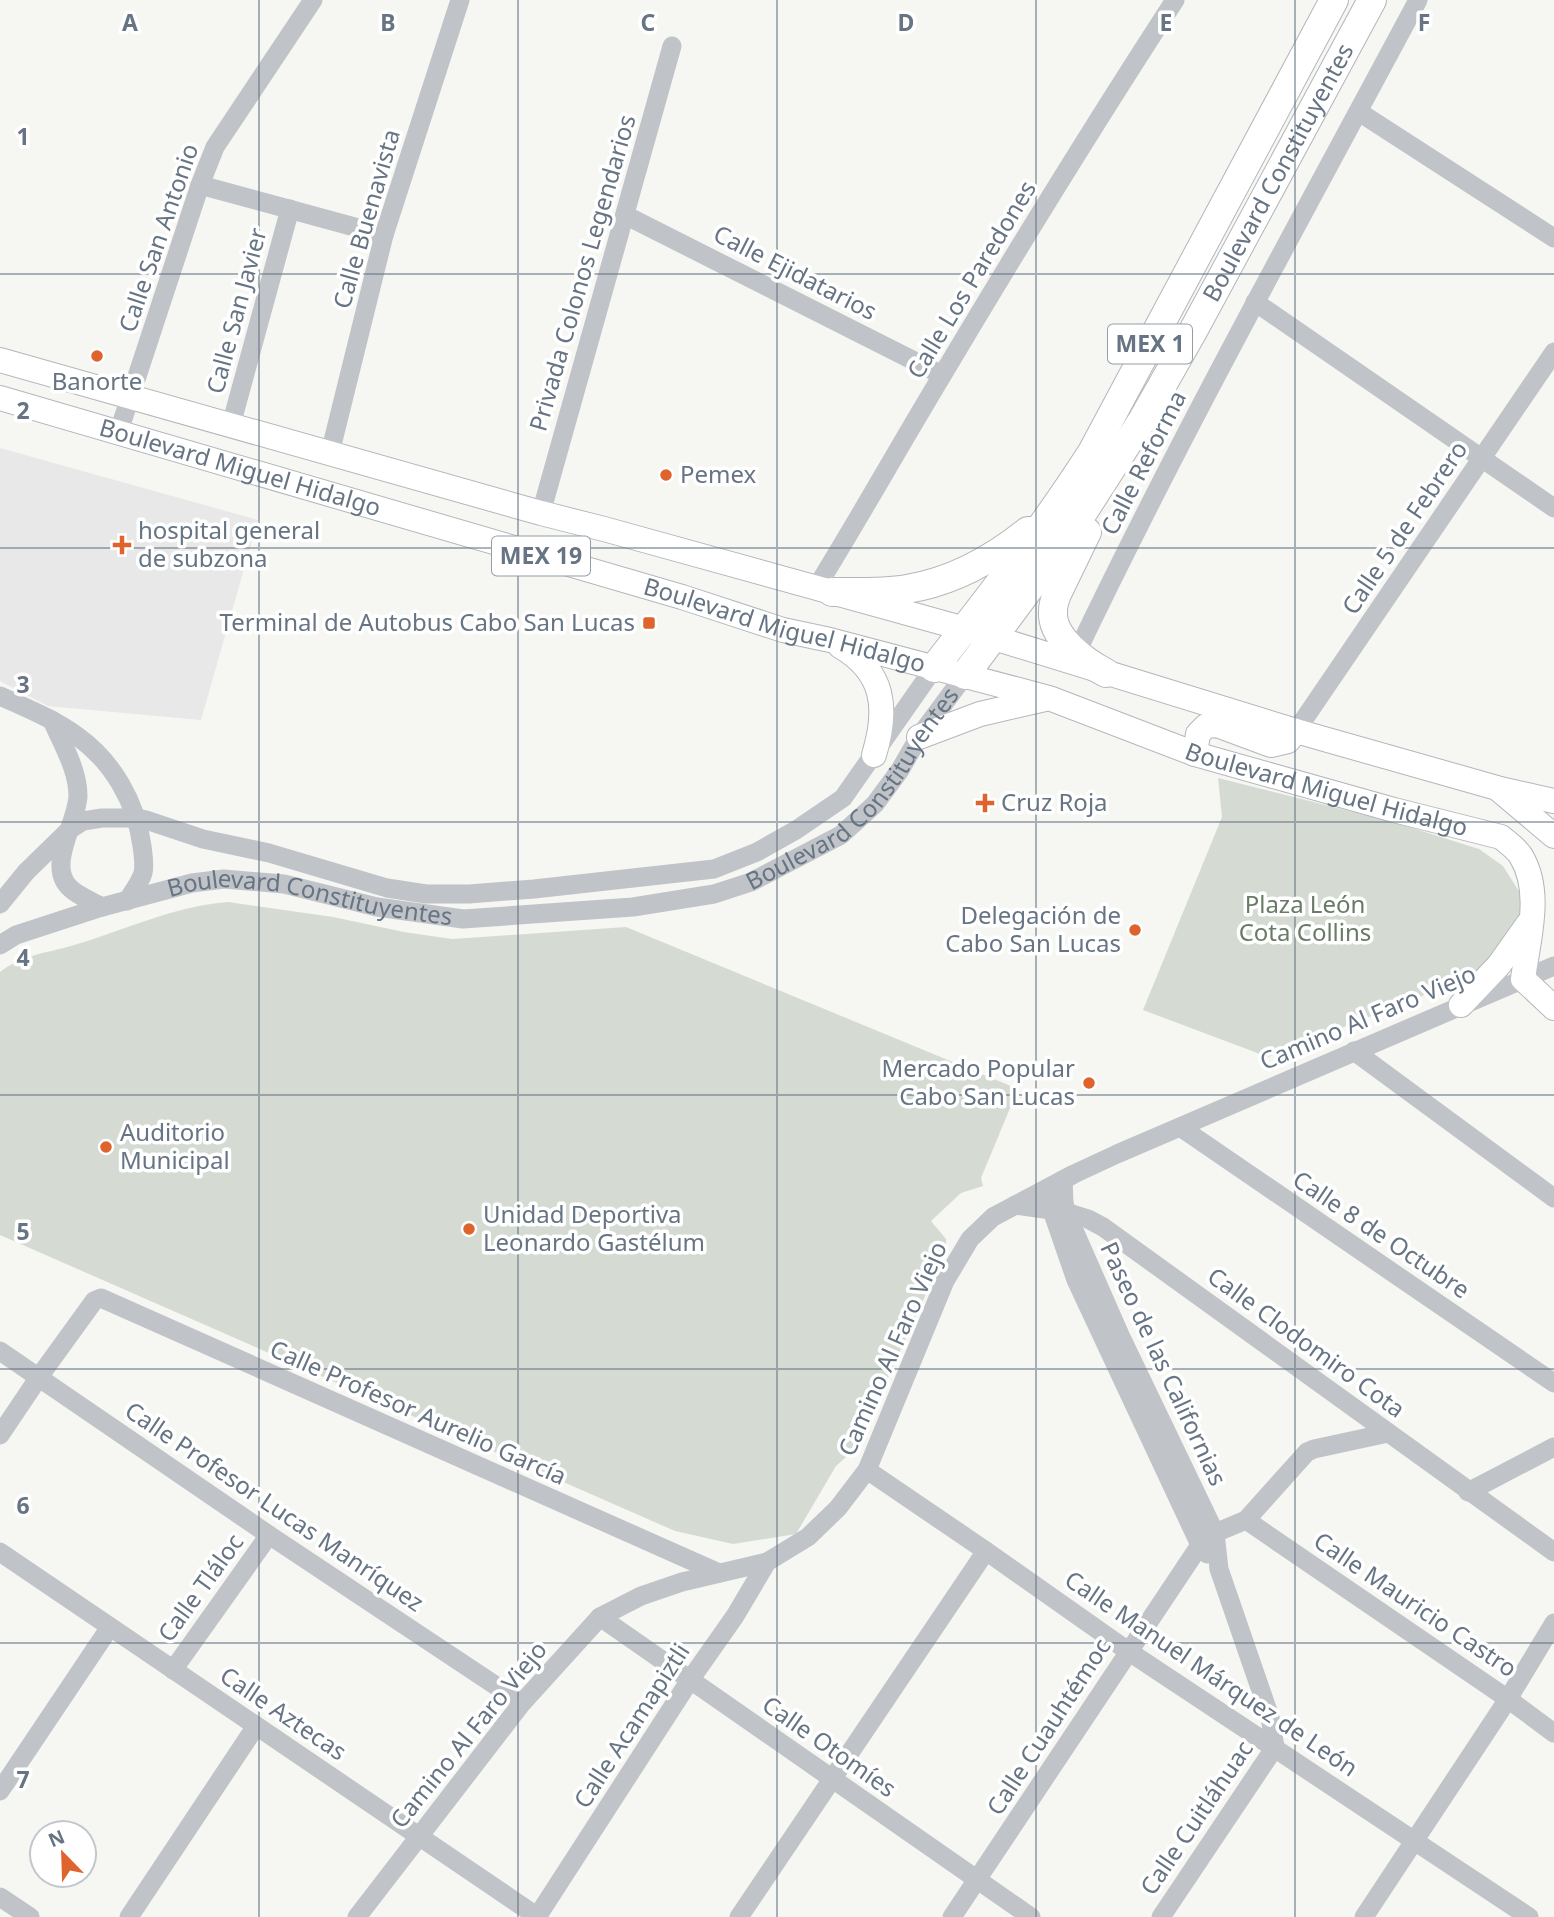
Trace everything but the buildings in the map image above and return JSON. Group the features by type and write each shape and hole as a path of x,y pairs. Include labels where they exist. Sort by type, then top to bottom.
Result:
{"highway":[{"name":"Boulevard Constituyentes","path":"934,668 1056,506 1092,452 1334,0"},
{"name":"Boulevard Constituyentes","path":"965,676 1066,539 1143,419 1372,0"},
{"path":"1106,673 1076,654 1055,624 1052,611 1143,419"},
{"path":"824,590 906,589 960,574 1016,540 1056,506"}],"main road":[{"name":"Boulevard Miguel Hidalgo","path":"0,360 541,513 965,629 1296,731 1497,788 1554,836"},
{"name":"Boulevard Miguel Hidalgo","path":"0,398 682,597 783,630 1049,698 1195,754 1501,837 1513,846 1521,857 1530,877 1533,898 1523,979"},
{"path":"830,640 856,658 871,676 880,694 883,715 874,755"},
{"path":"919,737 980,714 1049,698"},
{"path":"1195,754 1198,734 1206,726 1217,725 1271,745 1288,741 1296,731"},
{"path":"1497,788 1554,801"},
{"path":"1530,877 1554,897"},
{"path":"1461,1005 1504,959 1531,920"},
{"path":"1523,979 1554,1008"}],"street":[{"name":"Calle San Antonio","path":"119,432 215,147 313,0"},
{"name":"Calle Buenavista","path":"330,453 384,235 460,0"},
{"name":"Calle Los Paredones","path":"824,590 867,505 942,375 1175,0"},
{"name":"Calle Reforma","path":"1076,654 1255,302 1418,0"},
{"name":"Privada Colonos Legendarios","path":"541,513 672,46"},
{"path":"1359,111 1554,238"},
{"path":"200,185 384,235"},
{"name":"Calle San Javier","path":"231,425 290,209"},
{"name":"Calle Ejidatarios","path":"625,215 942,375"},
{"path":"1255,302 1554,508"},
{"name":"Calle 5 de Febrero","path":"1296,731 1554,352"},
{"name":"Boulevard Constituyentes","path":"0,904 26,872 69,830 83,821 103,818 137,818 203,839 269,853 387,888 426,894 534,889 714,869 757,852 796,830 843,798 934,668"},
{"name":"Boulevard Constituyentes","path":"0,946 16,935 102,907 192,883 224,879 284,884 377,907 463,919 633,907 714,894 751,882 841,835 875,804 900,770 919,737 965,676"},
{"path":"0,696 52,720 79,737 122,785 137,818 143,852 143,872 127,901"},
{"path":"52,720 76,777 77,805 60,861 62,877 70,888 102,907"},
{"name":"Camino Al Faro Viejo","path":"357,1917 522,1703 600,1617 642,1596 682,1582 767,1562 808,1537 838,1508 867,1470 945,1281 970,1239 993,1217 1117,1154 1554,966"},
{"path":"1354,1051 1554,1198"},
{"name":"Calle 8 de Octubre","path":"1180,1127 1554,1383"},
{"name":"Paseo de las Californias","path":"1055,1184 1064,1202 1059,1211 1120,1335 1219,1569 1270,1717 1275,1747"},
{"name":"Calle Clodomiro Cota","path":"1015,1205 1059,1211 1088,1219 1103,1227 1554,1552"},
{"name":"Calle Profesor Aurelio García","path":"39,1377 94,1301 102,1298 719,1573"},
{"name":"Calle Profesor Lucas Manríquez","path":"0,1351 269,1535 522,1703"},
{"path":"0,1435 39,1377"},
{"path":"1207,1539 1246,1520 1307,1452 1388,1433"},
{"path":"1468,1492 1554,1447"},
{"name":"Calle Manuel Márquez de León","path":"867,1470 1128,1651 1529,1917"},
{"name":"Calle Mauricio Castro","path":"1246,1520 1554,1733"},
{"name":"Calle Tláloc","path":"173,1670 269,1535"},
{"name":"Calle Cuauhtémoc","path":"952,1917 1128,1651 1207,1539"},
{"path":"739,1917 986,1551"},
{"name":"Calle Aztecas","path":"0,1552 537,1917"},
{"name":"Calle Acamapiztli","path":"537,1917 690,1680 735,1616 767,1562"},
{"name":"Calle Otomíes","path":"600,1617 1031,1917"},
{"path":"1364,1917 1554,1623"},
{"path":"0,1791 110,1627"},
{"path":"129,1917 256,1726"},
{"name":"Calle Cuitláhuac","path":"1160,1917 1275,1747"},
{"path":"0,1897 30,1917"}],"shaded area":[{"path":"0,448 258,520 201,720 48,706 0,681"}],"green space":[{"name":"Plaza León Cota Collins","path":"1218,778 1393,822 1479,849 1503,866 1524,899 1519,933 1480,973 1268,1057 1143,1010 1222,817"},
{"name":"Unidad Deportiva Leonardo Gastélum","path":"228,902 333,917 452,939 626,927 1018,1089 981,1178 983,1186 961,1193 931,1221 946,1239 946,1250 856,1448 836,1466 796,1534 733,1544 675,1531 0,1235 0,972 26,958 168,914"}],"place":[{"name":"Banorte","path":"97,356"},
{"name":"Pemex","path":"666,475"},
{"name":"hospital general de subzona","path":"122,545"},
{"name":"Terminal de Autobus Cabo San Lucas","path":"649,623"},
{"name":"Cruz Roja","path":"985,803"},
{"name":"Delegación de Cabo San Lucas","path":"1135,930"},
{"name":"Mercado Popular Cabo San Lucas","path":"1089,1083"},
{"name":"Auditorio Municipal","path":"106,1147"},
{"name":"Unidad Deportiva Leonardo Gastélum","path":"469,1229"}]}
